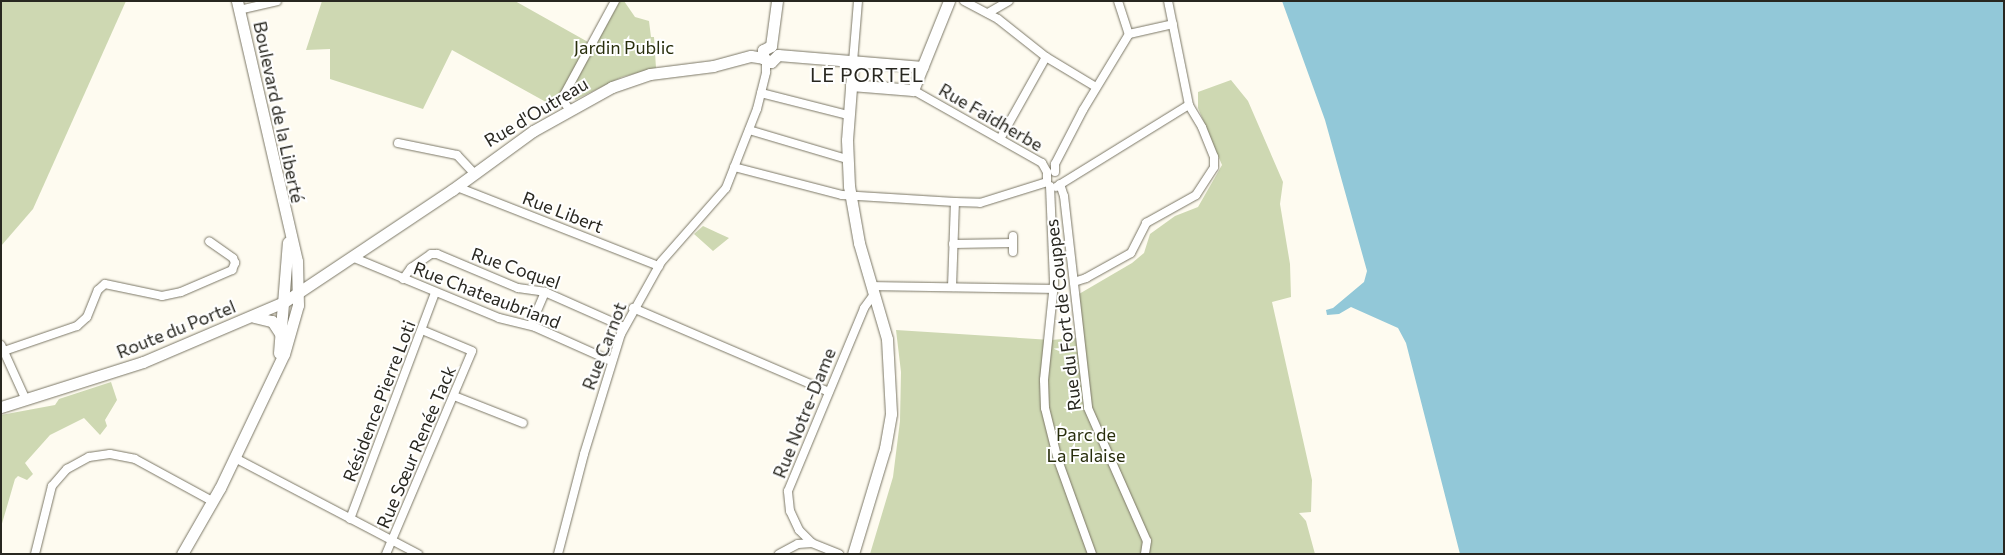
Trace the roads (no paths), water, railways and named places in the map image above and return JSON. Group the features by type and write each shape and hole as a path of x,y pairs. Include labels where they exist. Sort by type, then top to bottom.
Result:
{"street":[{"path":"238,6 277,1"},
{"path":"569,109 564,102 564,95 615,1"},
{"path":"775,50 778,1"},
{"path":"855,553 885,448 891,414 888,346 856,230 850,196 847,159 848,115 858,1"},
{"path":"851,85 913,90 949,1"},
{"path":"964,1 988,13 1046,57 1096,87"},
{"path":"988,13 1009,1"},
{"path":"1118,1 1129,34"},
{"path":"1074,282 1087,278 1129,254 1148,222 1200,190 1215,161 1201,124 1189,105 1168,1"},
{"name":"Boulevard de la Liberté","path":"238,6 287,231 297,265 298,289 295,324 285,340"},
{"path":"1092,554 1046,415 1044,380 1053,289 1050,179 1055,164 1096,87 1129,34 1173,24"},
{"path":"764,60 763,50 775,50 853,62 922,67"},
{"name":"Rue d'Outreau","path":"352,257 569,109 640,77 713,66 748,57 764,60"},
{"path":"1000,139 1046,57"},
{"name":"Rue Carnot","path":"558,554 611,362 624,327 633,308 659,266 722,193 734,167 761,93 764,60"},
{"name":"Rue Faidherbe","path":"913,90 1042,163 1050,179 1061,177 1060,183"},
{"path":"761,93 848,115"},
{"path":"734,167 769,178 850,196 980,203 1050,179 1060,183 1189,105"},
{"path":"748,130 847,159"},
{"path":"398,143 457,155 474,173"},
{"name":"Rue du Fort de Couppes","path":"1060,183 1074,282 1088,408 1147,541 1146,552"},
{"name":"Rue Libert","path":"457,187 659,266"},
{"path":"952,288 955,202"},
{"name":"Boulevard de la Liberté","path":"182,554 235,458 273,377 289,323 281,306 288,246 287,231"},
{"path":"953,244 1013,239 1013,252"},
{"path":"26,400 3,348 80,324 87,317 98,290 105,284 162,296 181,292 232,270 235,263 233,258 209,241"},
{"path":"288,246 293,276 298,289"},
{"name":"Rue Coquel","path":"402,278 411,268 434,254 518,288 545,292 624,327"},
{"name":"Route du Portel","path":"1,407 134,365 281,306 298,289 314,284 352,257"},
{"name":"Rue Chateaubriand","path":"352,257 503,320 531,325 611,362"},
{"path":"297,265 311,276 329,274"},
{"path":"873,290 952,288 1053,289"},
{"name":"Rue Notre-Dame","path":"839,554 812,543 794,522 788,495 829,392 873,290"},
{"path":"531,325 545,292"},
{"name":"Résidence Pierre Loti","path":"350,519 435,293"},
{"path":"633,308 829,392"},
{"path":"252,318 272,321 285,340"},
{"name":"Rue Sœur Renée Tack","path":"386,554 472,351 422,330"},
{"path":"454,396 523,423"},
{"path":"36,554 44,507 52,486 67,469 89,456 110,454 135,459 212,501"},
{"path":"235,458 418,554"},
{"path":"779,554 798,544 812,543"}],"water":[{"path":"1282,1 2004,1 2004,554 1460,554 1406,343 1398,328 1351,307 1339,314 1327,315 1326,310 1333,308 1364,282 1367,271 1325,120"}],"district":[{"name":"LE PORTEL","path":"867,74"}],"park label":[{"name":"Jardin Public","path":"624,47"},
{"name":"Parc de La Falaise","path":"1086,445"}]}
